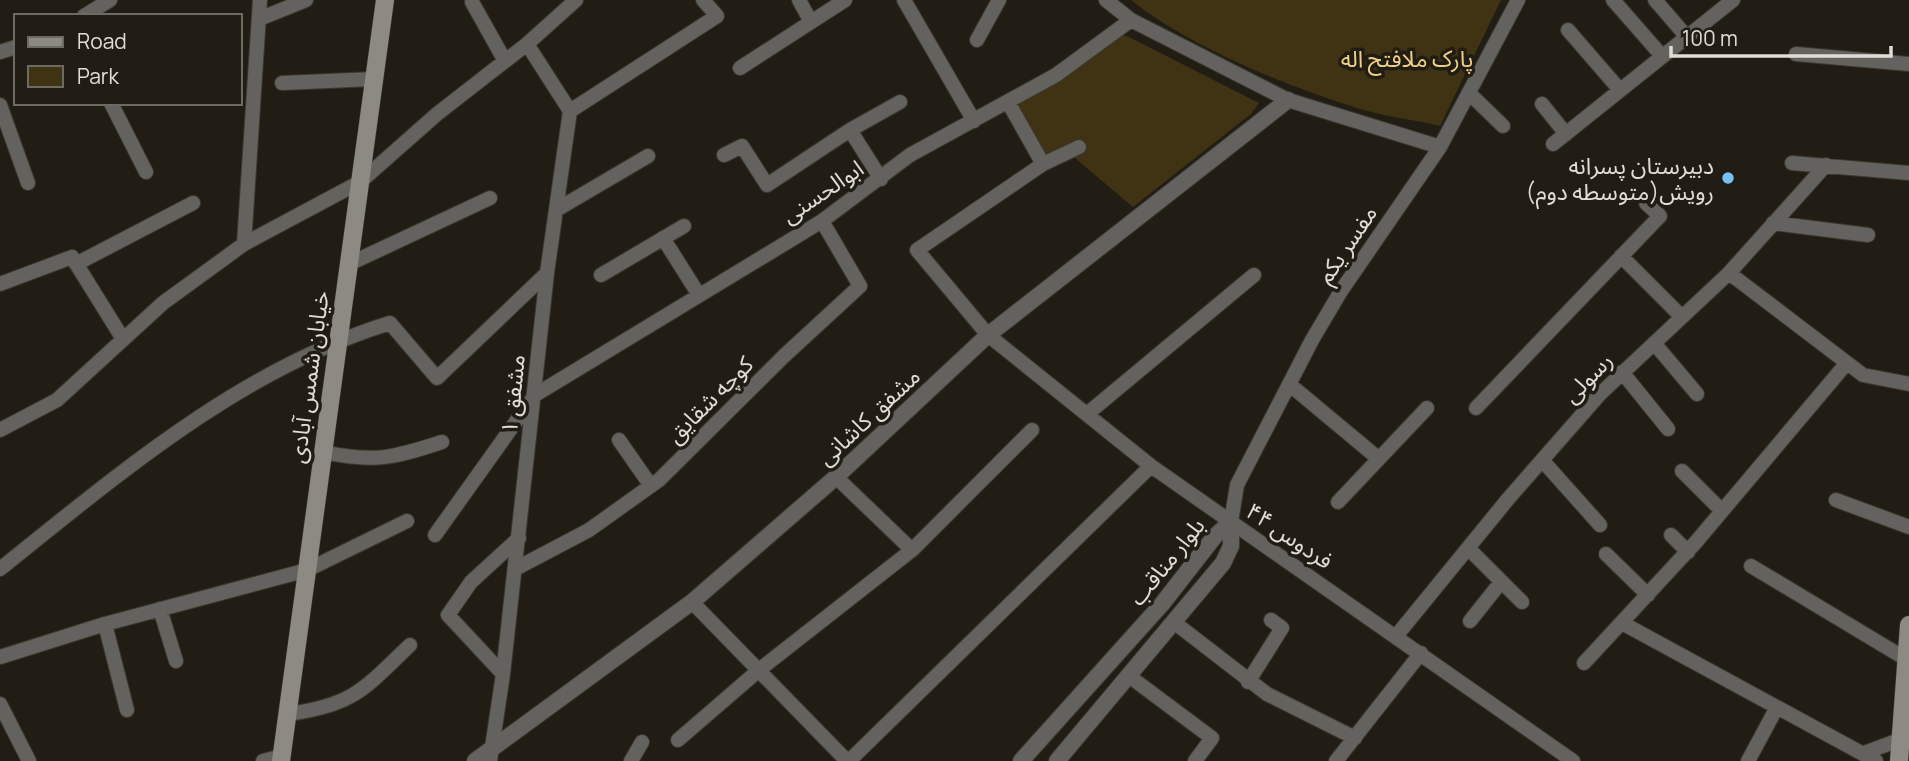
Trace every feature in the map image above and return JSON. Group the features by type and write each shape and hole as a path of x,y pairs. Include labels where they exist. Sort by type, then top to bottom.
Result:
{"main road":[{"name":"خیابان شمس آبادی","path":"281,759 385,0"},
{"path":"1899,761 1909,625"}],"street":[{"path":"87,14 110,0"},
{"path":"244,244 260,0"},
{"path":"259,19 306,0"},
{"path":"0,430 57,400 163,303 244,244 360,182 437,114 527,44 576,0"},
{"path":"527,44 570,111 717,16 703,0"},
{"path":"799,0 811,22"},
{"path":"740,68 845,0"},
{"path":"904,0 974,121"},
{"path":"977,40 999,0"},
{"path":"1106,0 1131,20 1288,100 1440,147"},
{"name":"مفسر یکم","path":"1231,522 1237,485 1289,384 1341,291 1440,147 1518,0"},
{"path":"1614,0 1662,57"},
{"path":"1655,0 1687,37"},
{"path":"1553,145 1732,0"},
{"path":"472,2 505,61"},
{"name":"ابوالحسنی","path":"535,395 822,221 910,155 1056,75 1131,20"},
{"path":"1568,30 1620,90"},
{"path":"1796,54 1909,64"},
{"path":"282,83 374,79"},
{"path":"1470,94 1503,125"},
{"name":"مشفق کاشانی","path":"475,761 492,755 692,602 836,477 988,335 1288,100"},
{"path":"724,155 742,146 767,185 850,130 900,102"},
{"path":"1008,102 1043,164 1079,147"},
{"path":"1542,104 1566,134"},
{"path":"0,105 28,183"},
{"path":"112,105 146,172"},
{"name":"مشفق ۱","path":"492,755 519,538 547,273 570,111"},
{"path":"850,130 881,179"},
{"path":"556,210 648,156"},
{"path":"1792,163 1909,173"},
{"name":"فردوس ۴۴","path":"1043,164 917,250 988,335 1151,466 1573,761"},
{"name":"رسولی","path":"1396,635 1542,460 1622,372 1729,273 1826,165"},
{"path":"349,264 490,198"},
{"path":"1476,408 1660,216 1646,202"},
{"path":"76,264 193,203"},
{"name":"کوچه شقایق","path":"515,569 589,530 651,486 860,286 822,221"},
{"path":"1773,223 1868,235"},
{"path":"601,275 684,226"},
{"path":"663,238 699,295"},
{"path":"1621,256 1682,317"},
{"path":"0,284 72,257 123,339"},
{"path":"0,569 169,435 338,339 390,323 437,378 547,273"},
{"path":"1729,273 1863,375 1909,384"},
{"path":"1087,414 1254,275"},
{"path":"1654,343 1698,394"},
{"path":"1584,663 1688,552 1846,364"},
{"path":"1622,372 1668,429"},
{"path":"1289,384 1379,459"},
{"path":"435,535 535,395"},
{"path":"1338,502 1427,408"},
{"path":"678,740 759,670 912,550 1032,430"},
{"path":"619,440 651,486"},
{"path":"323,452 357,459 380,460 443,442"},
{"path":"1542,460 1600,525"},
{"path":"692,602 848,761 1151,466"},
{"path":"1682,471 1723,512"},
{"path":"836,477 912,550"},
{"path":"1836,500 1909,527"},
{"path":"0,657 105,624 307,570 407,521"},
{"name":"بلوار مناقب","path":"1057,761 1223,563 1231,546 1231,522"},
{"name":"بلوار مناقب","path":"1021,761 1162,604 1215,536 1231,522"},
{"path":"1671,536 1688,552"},
{"path":"503,674 448,615 471,582 519,538"},
{"path":"1468,548 1522,602"},
{"path":"1606,554 1648,595"},
{"path":"1751,566 1906,659"},
{"path":"1470,621 1501,582"},
{"path":"160,609 176,661"},
{"path":"1248,682 1282,628 1270,620"},
{"path":"1175,623 1248,682 1288,706 1355,738"},
{"path":"1622,623 1867,758 1899,740"},
{"path":"105,624 127,710"},
{"path":"288,713 324,709 358,694 410,645"},
{"path":"1336,761 1421,653"},
{"path":"1129,676 1212,738 1195,761"},
{"path":"0,704 29,761"},
{"path":"1748,761 1776,709"},
{"path":"631,761 642,742"},
{"path":"262,761 281,759"}],"green space":[{"name":"پارک ملافتح اله","path":"1131,0 1501,0 1440,126 1362,109 1265,75 1207,48"},
{"path":"1117,35 1127,36 1259,103 1251,114 1133,207 1070,154 1045,161 1011,103"}],"place":[{"name":"دبیرستان پسرانه رویش(متوسطه دوم)","path":"1728,178"}]}
